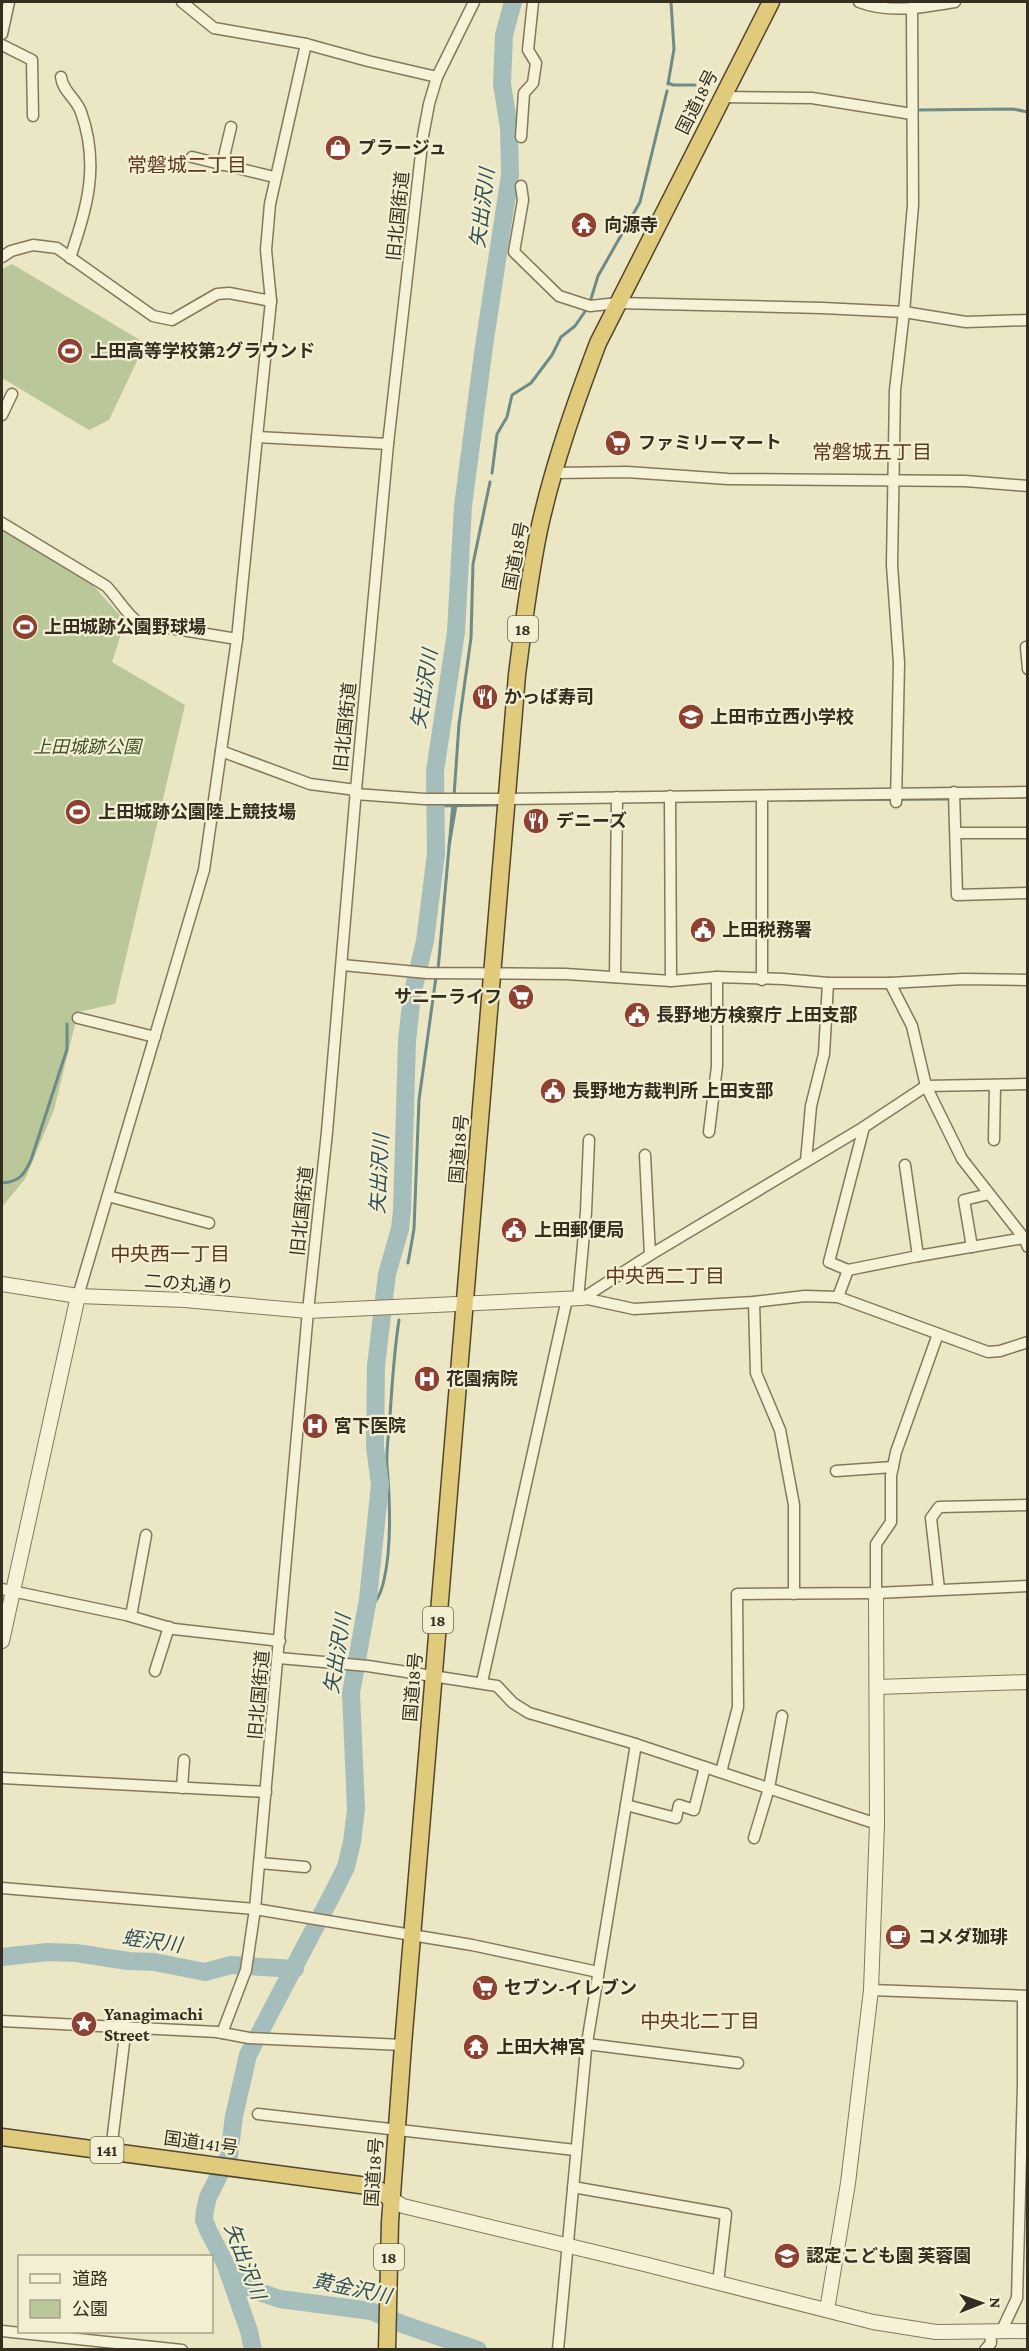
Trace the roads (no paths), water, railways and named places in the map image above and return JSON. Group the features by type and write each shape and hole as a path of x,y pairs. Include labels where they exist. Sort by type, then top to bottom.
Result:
{"highway":[{"name":"国道18号","path":"387,2349 392,2199 403,2045 521,638 539,530 554,472 598,343 771,2"},
{"name":"国道141号","path":"2,2137 375,2187 392,2199"}],"street":[{"path":"2,34 9,2"},
{"path":"182,2 214,28 306,44 437,77"},
{"name":"旧北国街道","path":"222,2033 247,1965 260,1863 386,463 423,136 437,77 474,2"},
{"path":"521,137 524,93 533,83 536,63 528,50 533,2"},
{"path":"860,2 878,8 912,9 955,2"},
{"path":"896,797 899,663 892,565 895,390 914,184 912,9"},
{"path":"2,1641 7,1590 78,1296 204,870 237,639 271,301 266,250 274,177 290,120 306,44"},
{"path":"2,45 32,60 33,116"},
{"path":"61,77 63,88 81,111 90,147 90,187 86,210 69,258"},
{"path":"721,97 812,98 912,114"},
{"path":"222,165 231,127"},
{"path":"192,157 274,177"},
{"path":"521,186 523,200 514,252 559,296 590,306 618,303 822,308 904,312 966,322 1028,320"},
{"path":"2,257 11,251 41,245 57,248 153,316 164,319 172,320 217,294 229,292 271,301"},
{"path":"2,415 12,394"},
{"path":"257,437 388,444"},
{"path":"554,472 627,472 728,479 965,481 1028,486"},
{"path":"2,523 106,586 118,597 130,616 139,623 237,639"},
{"path":"1026,647 1028,669"},
{"path":"221,751 310,784 355,792 424,799 617,796 838,798 896,797 954,792 1028,792"},
{"path":"954,792 957,895 1028,893"},
{"path":"615,977 617,796"},
{"path":"670,796 671,981"},
{"path":"762,796 762,980"},
{"path":"956,833 1028,833"},
{"path":"342,965 427,973 566,974 671,981 717,978 783,979 828,983 890,983 963,979 1028,980"},
{"path":"709,1132 717,1066 717,978"},
{"path":"806,1161 811,1106 824,1054 828,983"},
{"path":"890,983 912,1026 926,1086 962,1159 1026,1243"},
{"path":"78,1018 155,1036"},
{"path":"576,1299 864,1127 926,1086 1028,1084"},
{"path":"994,1140 995,1085"},
{"path":"864,1127 829,1262 848,1270 972,1247 1026,1243"},
{"path":"482,1682 576,1299 586,1212 589,1140"},
{"path":"645,1155 650,1255"},
{"path":"905,1165 918,1256"},
{"path":"972,1247 964,1200 989,1194"},
{"path":"108,1196 210,1223"},
{"path":"838,1297 848,1270"},
{"name":"二の丸通り","path":"2,1284 78,1296 185,1300 308,1311 465,1305"},
{"path":"465,1305 576,1299 634,1309 754,1302 805,1296 838,1297 988,1352 1000,1351 1028,1342"},
{"path":"754,1302 756,1372 780,1430 794,1505 794,1593"},
{"path":"827,2310 848,2183 871,1990 876,1824 876,1544 891,1522 893,1467 907,1418 938,1334"},
{"path":"836,1471 893,1467"},
{"path":"939,1589 931,1518 939,1507 1028,1505"},
{"path":"131,1616 146,1535"},
{"path":"720,1772 738,1707 738,1594 876,1593 1028,1586"},
{"path":"7,1590 131,1616 169,1627 280,1641"},
{"path":"155,1671 169,1627"},
{"path":"279,1658 368,1666 498,1686 513,1703 529,1713 636,1744 876,1824"},
{"path":"877,1687 1028,1682"},
{"path":"754,1838 769,1788 782,1716"},
{"path":"558,2349 575,2150 587,2044 636,1744"},
{"path":"182,1788 184,1760"},
{"path":"626,1805 676,1818 679,1805 694,1810 705,1767"},
{"path":"2,1778 266,1791"},
{"path":"260,1863 305,1867"},
{"path":"2,1888 255,1909 472,1945 598,1972"},
{"path":"871,1990 1025,1996 1017,2298 991,2343 985,2349"},
{"path":"2,2021 126,2026 222,2033 249,2038 403,2045"},
{"path":"111,2151 126,2026"},
{"path":"587,2044 738,2063"},
{"path":"258,2114 575,2150"},
{"path":"573,2187 726,2214 718,2283"},
{"path":"392,2199 402,2206 907,2328 962,2333 1028,2331"},
{"path":"2,2331 18,2333"},
{"path":"22,2333 182,2349"}],"waterway":[{"name":"矢出沢川","path":"253,2350 249,2331 225,2263 204,2220 205,2210 208,2197 229,2156 234,2116 248,2055 346,1867 352,1842 356,1809 351,1693 368,1599 380,1485 375,1447 376,1366 387,1274 400,1229 402,1210 407,1041 412,995 425,941 436,854 435,771 456,632 463,506 510,175 509,128 502,84 504,35 513,2"},
{"path":"668,84 674,49 671,2"},
{"path":"668,83 695,85"},
{"path":"590,302 598,276 640,202 667,91"},
{"path":"916,110 1013,109 1028,112"},
{"path":"492,473 497,434 507,417 512,395 531,383 552,355 561,337 575,326 586,310"},
{"path":"454,796 459,724 471,638 473,564 490,482"},
{"path":"957,798 1028,797"},
{"path":"789,800 951,799"},
{"path":"438,970 453,803"},
{"path":"449,846 456,805"},
{"path":"434,806 496,805"},
{"path":"408,1263 414,1229 419,1100 436,977"},
{"path":"2,1183 20,1177 31,1160 67,1049 67,1024"},
{"path":"366,1610 376,1601 380,1593 387,1566 389,1538 387,1454 399,1320"},
{"name":"蛭沢川","path":"2,1957 48,1952 76,1953 128,1961 154,1962 205,1972 231,1965 295,1969"},
{"name":"黄金沢川","path":"230,2269 241,2284 280,2299 371,2311 478,2350"}],"place":[{"name":"プラージュ","path":"338,148"},
{"name":"向源寺","path":"584,225"},
{"name":"上田高等学校第2グラウンド","path":"70,351"},
{"name":"ファミリーマート","path":"618,443"},
{"name":"上田城跡公園野球場","path":"25,627"},
{"name":"かっぱ寿司","path":"485,697"},
{"name":"上田市立西小学校","path":"691,717"},
{"name":"上田城跡公園陸上競技場","path":"78,812"},
{"name":"デニーズ","path":"536,821"},
{"name":"上田税務署","path":"703,930"},
{"name":"サニーライフ","path":"521,997"},
{"name":"長野地方検察庁 上田支部","path":"637,1015"},
{"name":"長野地方裁判所 上田支部","path":"553,1091"},
{"name":"上田郵便局","path":"514,1230"},
{"name":"花園病院","path":"427,1379"},
{"name":"宮下医院","path":"315,1426"},
{"name":"コメダ珈琲","path":"898,1937"},
{"name":"セブン-イレブン","path":"485,1988"},
{"name":"Yanagimachi Street","path":"84,2024"},
{"name":"上田大神宮","path":"476,2047"},
{"name":"認定こども園 芙蓉園","path":"787,2256"}],"district":[{"name":"常磐城二丁目","path":"187,165"},
{"name":"常磐城五丁目","path":"872,452"},
{"name":"中央西一丁目","path":"170,1254"},
{"name":"中央西二丁目","path":"665,1276"},
{"name":"中央北二丁目","path":"700,2021"}],"park label":[{"name":"上田城跡公園","path":"87,747"}]}
